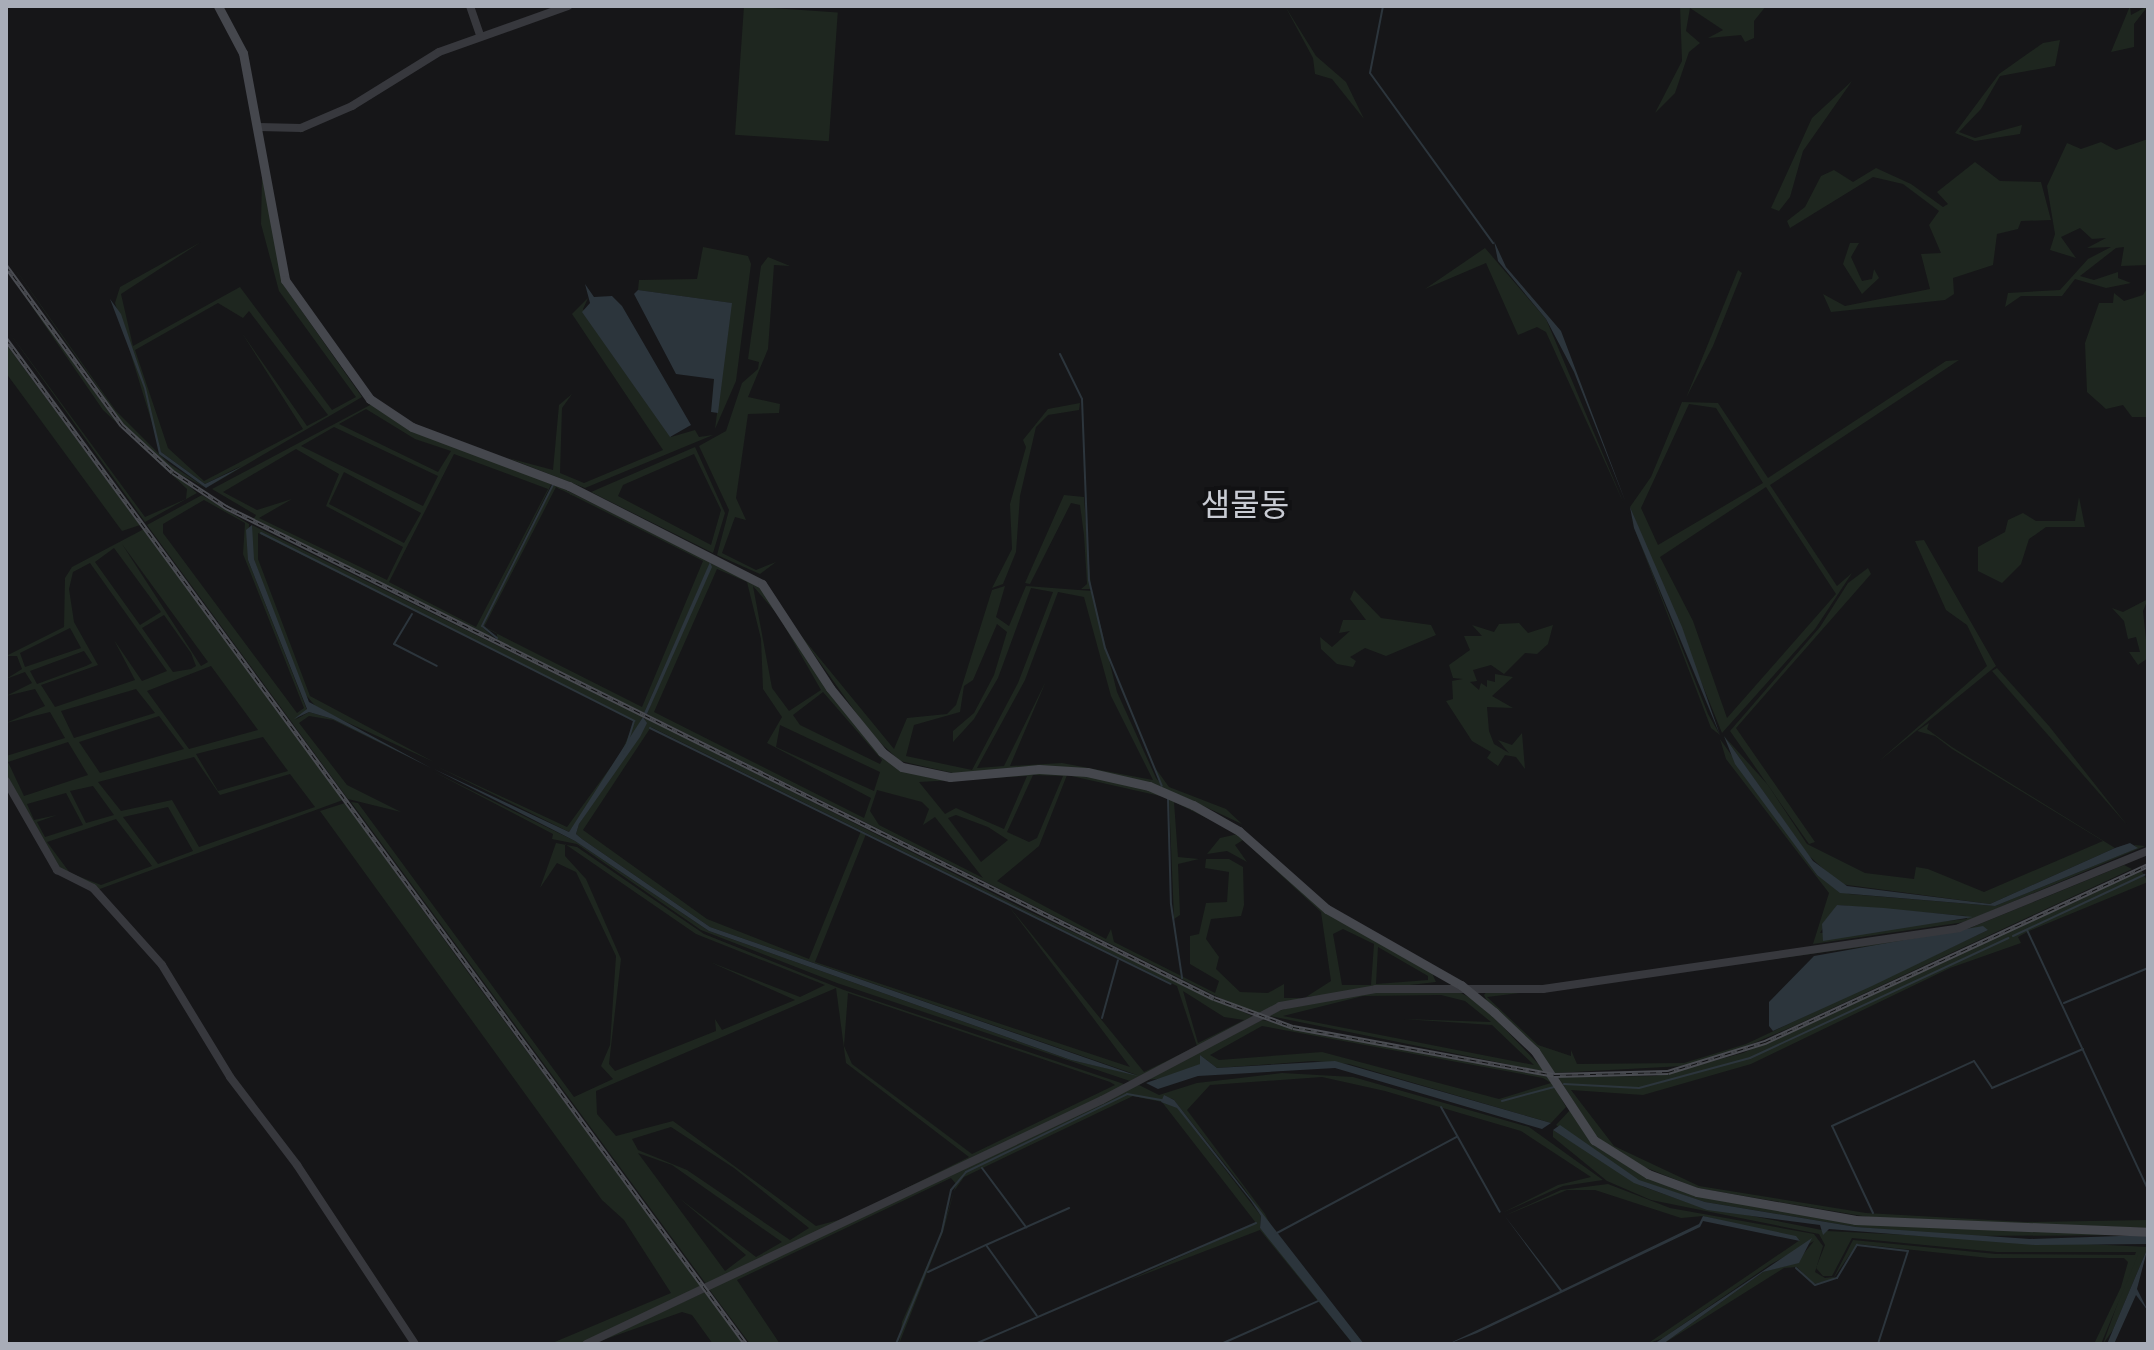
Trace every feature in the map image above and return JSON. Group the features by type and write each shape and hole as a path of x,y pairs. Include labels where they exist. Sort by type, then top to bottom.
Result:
{"main road":[{"path":"218,6 243,53 285,280 370,399 412,427 569,486 762,584 830,688 882,752 902,767 950,777 1056,768 1174,795 1239,831 1327,909 1461,985 1535,1051 1594,1140 1648,1174 1697,1192 1870,1221 2148,1232"}],"street":[{"path":"470,6 480,35"},
{"path":"259,127 301,128 480,35 568,6"},
{"path":"6,781 57,870 93,888 162,965 230,1077 297,1165 415,1344"},
{"path":"586,1344 1089,1106 1280,1006 1329,993 1461,985 1543,989 1959,928 2142,853"}],"shaded area":[{"path":"744,6 838,13 829,141 735,135"},
{"path":"1285,6 1316,56 1346,82 1364,119 1332,79 1315,74 1313,58"},
{"path":"1680,6 1766,6 1754,21 1754,38 1745,42 1741,35 1708,38 1723,30 1690,8 1686,31 1700,43 1689,52 1675,93 1655,113 1682,61"},
{"path":"2130,6 2131,15 2148,6 2134,24 2134,47 2111,52"},
{"path":"2060,40 2055,66 2000,76 1981,109 1959,132 1975,138 2022,125 2020,134 1975,141 1955,133 1999,74 2043,43"},
{"path":"1852,81 1803,151 1790,197 1779,211 1771,208 1812,118"},
{"path":"2148,139 2148,265 2121,266 2124,247 2116,248 2080,276 2094,280 2118,272 2118,278 2131,283 2106,288 2075,279 2062,296 2021,296 2005,307 2008,293 2060,290 2088,259 2111,247 2087,248 2106,238 2092,239 2080,228 2061,237 2076,258 2050,250 2055,234 2047,186 2067,143 2081,149 2101,142 2116,150"},
{"path":"1975,162 2000,181 2041,182 2051,220 2021,221 2018,229 1997,234 1993,265 1953,278 1954,294 1945,300 1831,312 1823,294 1845,306 1930,289 1921,254 1941,253 1929,225 1939,211 1903,184 1873,177 1790,228 1787,221 1805,207 1821,176 1834,170 1853,182 1876,168 1911,184 1943,207 1948,204 1937,192"},
{"path":"262,175 285,287 362,397 208,487 241,466 205,484 161,452 115,303 120,287 201,242 121,294 133,346 240,287 332,410 356,397 279,291 261,224","holes":["218,303 243,318 249,311 328,415 307,426 242,333 303,429 204,481 168,448 135,350"]},
{"path":"1494,241 1506,267 1561,331 1626,503 1574,372 1546,319 1498,261"},
{"path":"1850,243 1859,243 1851,257 1862,281 1872,279 1874,269 1879,278 1862,294 1843,264"},
{"path":"703,247 748,256 751,264 736,381 715,429 731,303 638,290 639,280 697,279"},
{"path":"1485,248 1546,319 1624,504 1546,332 1537,327 1518,335 1486,263 1425,289"},
{"path":"6,256 116,411 167,462 206,488 172,470 124,425"},
{"path":"768,257 790,266 774,265 768,349 748,397 780,404 779,413 748,414 736,498 746,520 735,517 722,553 756,570 776,562 760,574 717,555 729,510 699,446 726,431 742,383 758,369 759,362 748,359 761,266"},
{"path":"6,269 116,422 197,493 145,522 6,328 145,517 186,499 187,489 103,410"},
{"path":"1738,270 1742,273 1713,346 1686,398"},
{"path":"585,284 594,297 612,296 622,306 691,425 670,437 582,312 590,303"},
{"path":"2148,287 2148,417 2132,417 2123,405 2106,409 2087,392 2085,343 2099,303 2113,303 2114,293 2124,301 2143,295"},
{"path":"638,290 732,303 718,413 711,412 714,379 676,374 634,294"},
{"path":"588,298 583,309 671,437 695,430 699,437 713,435 585,488 508,458 553,470 559,405 572,394 562,408 560,473 584,483 663,450 572,314"},
{"path":"110,299 121,314 146,388 161,452 205,484 241,467 206,488 159,454 144,388"},
{"path":"6,344 140,525 122,531 6,373"},
{"path":"1959,360 1770,485 1837,586 1852,573 1815,629 1722,733 1630,507 1651,477 1682,402 1718,403 1768,478 1946,361","holes":["1689,404 1716,408 1763,483 1658,545 1641,508","1766,487 1836,594 1727,718 1693,621 1660,557"]},
{"path":"1080,403 1079,410 1048,415 1036,427 1020,496 1016,552 1003,584 992,588 1012,549 1010,504 1026,447 1023,440 1048,409"},
{"path":"372,404 409,427 552,483 481,626 495,639 253,520 256,515 212,489","holes":["366,409 415,439 451,451 438,472 339,424","334,427 438,476 423,506 301,446","296,449 339,474 326,506 403,547 387,580 259,518 292,499 257,510 223,492","454,454 548,489 476,627 389,582","344,472 421,513 404,543 329,504"]},
{"path":"695,447 725,513 713,553 591,492","holes":["694,454 721,510 711,545 618,496 623,485"]},
{"path":"554,484 759,586 832,696 900,769 955,780 1040,772 1091,776 1160,793 1227,828 1174,802 1178,857 1199,859 1178,864 1180,915 1174,919 1169,798 1067,775 1039,846 997,881 1106,939 1111,929 1114,942 1215,993 1219,981 1190,964 1190,936 1199,934 1206,903 1227,902 1229,872 1205,868 1206,859 1229,859 1243,867 1244,905 1241,916 1211,919 1206,939 1219,957 1216,969 1240,992 1268,993 1284,984 1284,998 1302,998 1260,1014 1230,1003 647,714 710,563 644,713 497,640 497,634 642,707 703,561 556,487 483,626","holes":["717,569 747,582 761,639 763,689 782,717 767,743 871,798 864,818 654,712","753,586 778,615 821,690 789,711 772,688","823,692 882,760 880,764 800,725 793,715","780,725 880,772 874,791 776,747","1033,775 1063,776 1037,838 1029,842 1007,832","1027,776 1004,829 956,808 945,814 919,782","877,790 922,802 929,809 923,825 935,817 983,878 879,825 870,811","956,815 988,827 1008,840 981,862 948,818"]},
{"path":"202,495 249,524 248,560 307,710 295,720 309,712 333,719 431,768 333,720 309,716 299,723 347,785 401,812 348,799 147,525","holes":["204,500 245,523 243,554 304,708 297,713 163,533 163,524"]},
{"path":"1064,495 1084,497 1091,589 1081,589 1087,584 1084,535 1080,505 1071,503 1030,584 1025,583"},
{"path":"2079,497 2085,527 2046,527 2029,539 2021,564 2002,583 1978,571 1978,547 2005,532 2008,520 2023,513 2036,521 2075,521"},
{"path":"1630,507 1682,627 1720,735 1634,528"},
{"path":"1627,509 1708,714 1720,735 1711,728"},
{"path":"252,525 643,717 613,770 569,832 436,766 567,827 621,753 635,721 258,533 258,559 310,696 434,762 318,709 305,694 281,640 251,550"},
{"path":"252,525 254,559 309,702 431,768 333,719 309,712 294,719 307,709 248,560 246,530"},
{"path":"144,529 343,800 97,890 62,871 6,775 6,756 65,738 50,712 6,723 45,706 35,689 6,696 32,683 25,672 6,679 22,669 17,656 6,656 64,627 65,578 72,567","holes":["122,544 208,662 201,666","114,548 161,612 140,625 95,562","90,563 167,671 142,681 114,640 135,680 55,707 41,685 98,665 74,622 69,589 73,572","164,615 191,653 196,666 173,672 142,628","70,628 81,648 25,667 20,653","84,651 92,663 37,684 30,671","211,666 258,730 189,749 147,691","136,689 155,713 74,738 61,711","159,716 184,749 100,773 79,742","263,737 288,771 218,791 196,754","68,742 88,775 24,796 8,762","194,757 220,795 290,774 315,807 199,847 172,800 121,811 98,782","93,786 114,815 86,823 70,791","66,793 83,825 45,837 37,822 57,815 34,820 27,804","168,807 193,851 158,864 123,817","116,819 152,866 101,885 70,873 47,842"]},
{"path":"1924,540 1996,666 1878,762 1987,666 1967,625 1946,610 1915,541"},
{"path":"710,562 712,567 647,714 644,713"},
{"path":"1868,568 1871,574 1736,728 1815,842 1809,844 1730,731 1820,627 1848,583"},
{"path":"1005,586 996,617 1009,626 1026,586 1092,591 1117,692 1156,778 1162,785 1151,762 1169,787 1226,809 1242,824 1182,796 1084,768 953,773 900,761 872,735 798,632 894,749 907,718 947,714 956,705 992,590","holes":["1031,588 1053,592 1018,683 972,770 906,756 914,725 960,712 964,686 973,680 997,624 1007,632 994,675 974,713 953,731 953,742 974,719 998,678","1058,592 1084,597 1111,696 1153,780 1062,763 1010,766 1046,681 1004,766 977,768 1025,680"]},
{"path":"1354,590 1381,618 1431,625 1436,635 1386,656 1365,648 1350,657 1356,661 1353,667 1337,664 1321,649 1320,637 1332,647 1350,631 1339,633 1343,620 1366,620 1350,599"},
{"path":"2148,599 2143,611 2148,658 2138,665 2129,652 2140,652 2136,637 2128,639 2124,621 2112,608 2123,612"},
{"path":"1519,623 1528,633 1553,625 1548,644 1537,654 1525,653 1504,674 1491,665 1473,670 1477,681 1470,682 1479,690 1481,683 1487,687 1487,680 1495,682 1495,674 1513,677 1492,696 1513,708 1487,707 1489,731 1494,744 1509,753 1498,740 1512,745 1522,733 1525,769 1516,757 1505,755 1498,766 1487,758 1491,752 1472,741 1446,701 1453,699 1452,681 1463,679 1453,678 1449,665 1470,650 1464,636 1482,636 1472,625 1494,632 1499,624"},
{"path":"1997,668 2049,726 2127,825 1992,671"},
{"path":"643,717 647,723 640,737 579,824 576,834 582,839 710,927 1138,1076 1071,1060 709,931 575,841 434,769 569,832"},
{"path":"646,718 1026,910 1254,1017 1130,1081 837,983 701,930 577,844 552,839 553,834 432,771 575,841 709,931 1071,1060 1137,1075 710,927 582,839 576,834 579,824","holes":["651,727 1177,986 1197,1046 1144,1072 1007,904 1130,1067 815,962 866,834 861,831 809,959 707,919 583,830","1183,991 1224,1017 1244,1020 1198,1043"]},
{"path":"1929,723 1927,729 1952,747 2115,848 1990,904 1840,884 1808,855 1724,736 1768,785 1807,844 1865,873 1914,879 1916,867 1984,892 2103,841 1952,749 1935,736 1917,731"},
{"path":"1724,736 1813,861 1847,886 1990,904 2115,848 2130,843 2138,848 1995,906 1840,893 1817,875 1735,764"},
{"path":"1720,739 1817,875 1849,894 1995,906 2137,848 2134,845 2145,846 1965,922 1813,944 1829,893 1726,759","holes":["1837,905 1966,916 1967,919 1820,933"]},
{"path":"351,802 358,803 574,1097 613,1079 601,1066 610,1045 616,956 576,872 557,863 540,888 556,843 565,845 565,856 586,879 621,959 609,1064 615,1071 716,1031 715,1019 722,1030 795,1000 710,962 800,997 825,985 696,934 566,845 577,847 704,934 844,990 1127,1085 854,1214 969,1157 846,1063 836,988 596,1091 597,1114 616,1136 673,1121 816,1226 845,1218 706,1284","holes":["848,993 1115,1085 972,1154 852,1064 844,1046","671,1127 734,1168 809,1228 790,1240 687,1170 638,1150 632,1139","638,1153 672,1165 782,1242 756,1257 679,1198 746,1255 725,1271"]},
{"path":"345,803 703,1287 581,1344 550,1344 671,1293 624,1220 602,1200 320,811"},
{"path":"1238,834 1304,894 1432,973 1436,982 1306,997 1331,981 1321,912 1243,840 1235,845 1247,862 1227,851 1207,854 1220,838","holes":["1343,929 1374,944 1371,985 1342,985 1333,934","1378,947 1428,976 1428,980 1376,984"]},
{"path":"2124,865 2132,869 1794,1026 1735,1051 1683,1066 1555,1073 1488,1003 1484,995 1487,991 1616,981 1487,997 1538,1045 1571,1056 1571,1050 1577,1064 1684,1063 1746,1044 1988,930 1627,979 1970,928"},
{"path":"2141,870 2148,882 2029,931 2018,937 2021,943 1950,968 1751,1064 1643,1095 1571,1090 1614,1146 1699,1186 1866,1213 2025,1222 2148,1220 2148,1228 1874,1218 1697,1188 1629,1161 1596,1136 1558,1077 1656,1076 1743,1053"},
{"path":"1837,905 1973,917 1823,941 1822,924"},
{"path":"1983,926 1988,930 1872,986 1773,1031 1769,1026 1769,1002 1814,956"},
{"path":"1454,989 1481,1004 1546,1072 1265,1015 1332,995","holes":["1441,995 1465,1001 1491,1022 1403,1019 1492,1025 1534,1065 1283,1016 1363,996"]},
{"path":"1262,1020 1549,1077 1566,1107 1551,1123 1349,1064 1313,1061 1217,1068 1200,1055 1201,1064 1169,1078 1144,1080","holes":["1262,1026 1543,1078 1551,1083 1499,1099 1322,1052 1219,1060 1210,1055"]},
{"path":"1200,1055 1217,1068 1335,1061 1551,1123 1542,1129 1335,1068 1198,1076 1158,1089 1146,1083 1200,1064"},
{"path":"1282,1073 1353,1077 1529,1127 1603,1180 1563,1186 1502,1213 1558,1185 1591,1177 1521,1131 1385,1091 1322,1077 1210,1085 1187,1110 1265,1214 1275,1234 1243,1187 1173,1099 1163,1101 1177,1107 1261,1216 1260,1228 1353,1344 1260,1230 1127,1281 1256,1223 1162,1102 1133,1096 964,1177 954,1191 943,1232 899,1344 902,1322 942,1231 956,1184 951,1178 737,1280 780,1344 750,1344 709,1289 1130,1088 1139,1085 1159,1095 1197,1083"},
{"path":"1164,1095 1174,1100 1364,1344 1353,1344 1260,1228 1261,1216 1251,1201 1177,1108 1161,1102"},
{"path":"1570,1110 1617,1160 1708,1197 1842,1221 2148,1235 1964,1236 1856,1227 1705,1202 1639,1181 1556,1125"},
{"path":"1560,1125 1639,1180 1705,1202 1856,1227 2030,1239 2148,1235 2148,1244 2035,1245 1829,1229 1823,1235 1820,1225 1707,1210 1634,1183 1553,1130"},
{"path":"1553,1130 1644,1187 1692,1204 1827,1231 2148,1247 2113,1330 2103,1344 2136,1252 1997,1252 1852,1238 1832,1276 1823,1276 1816,1268 1825,1245 1819,1234 1651,1200 1607,1181 1553,1137"},
{"path":"1608,1184 1670,1208 1814,1234 1823,1246 1815,1272 1825,1278 1834,1277 1853,1240 1996,1254 2138,1255 2101,1344 2094,1344 2121,1287 2128,1262 2124,1258 1989,1258 1857,1244 1833,1279 1814,1284 1797,1267 1784,1268 1663,1344 1763,1272 1796,1263 1814,1241 1771,1264 1663,1338 1647,1344 1800,1240 1703,1216 1681,1218 1595,1190 1567,1190 1504,1216 1561,1190"},
{"path":"1504,1215 1562,1290 1699,1224 1703,1216 1796,1236 1800,1241 1703,1221 1700,1227 1448,1344 1560,1291"},
{"path":"1812,1238 1799,1263 1763,1272 1663,1344 1654,1344"},
{"path":"2148,1247 2137,1289 2148,1311 2136,1295 2114,1344 2107,1344"},
{"path":"705,1292 743,1344 713,1344 692,1315 682,1312 592,1344"}],"waterway":[{"path":"1383,6 1370,73 1493,243"},
{"path":"1060,354 1082,399 1089,580 1105,648 1162,786"},
{"path":"497,638 482,626 553,485"},
{"path":"261,533 634,721 624,753"},
{"path":"412,614 394,644 437,666"},
{"path":"650,728 1171,984"},
{"path":"1168,799 1171,904 1182,978"},
{"path":"2013,936 2144,875"},
{"path":"2027,930 2148,1190"},
{"path":"1564,1084 1639,1088 1750,1058 2009,938"},
{"path":"1102,1018 1118,960"},
{"path":"2064,1003 2148,968"},
{"path":"1873,1213 1832,1126 1974,1061 1992,1088 2083,1049"},
{"path":"1502,1101 1554,1087"},
{"path":"896,1344 942,1231 951,1190 966,1172 1127,1094 1162,1100"},
{"path":"1441,1107 1500,1212"},
{"path":"1275,1234 1457,1137"},
{"path":"982,1168 1026,1227"},
{"path":"986,1245 1069,1208"},
{"path":"975,1344 1256,1223"},
{"path":"928,1272 986,1245 1037,1316"},
{"path":"1796,1268 1815,1285 1837,1278 1857,1245 1908,1251 1878,1344"},
{"path":"1221,1344 1318,1301"}],"railway":[{"path":"6,266 122,425 173,472 226,507 1214,998 1293,1027 1554,1075 1668,1072 1765,1042 2148,865"},
{"path":"6,339 746,1344"}],"district":[{"name":"샘물동","path":"1245,506"}]}
